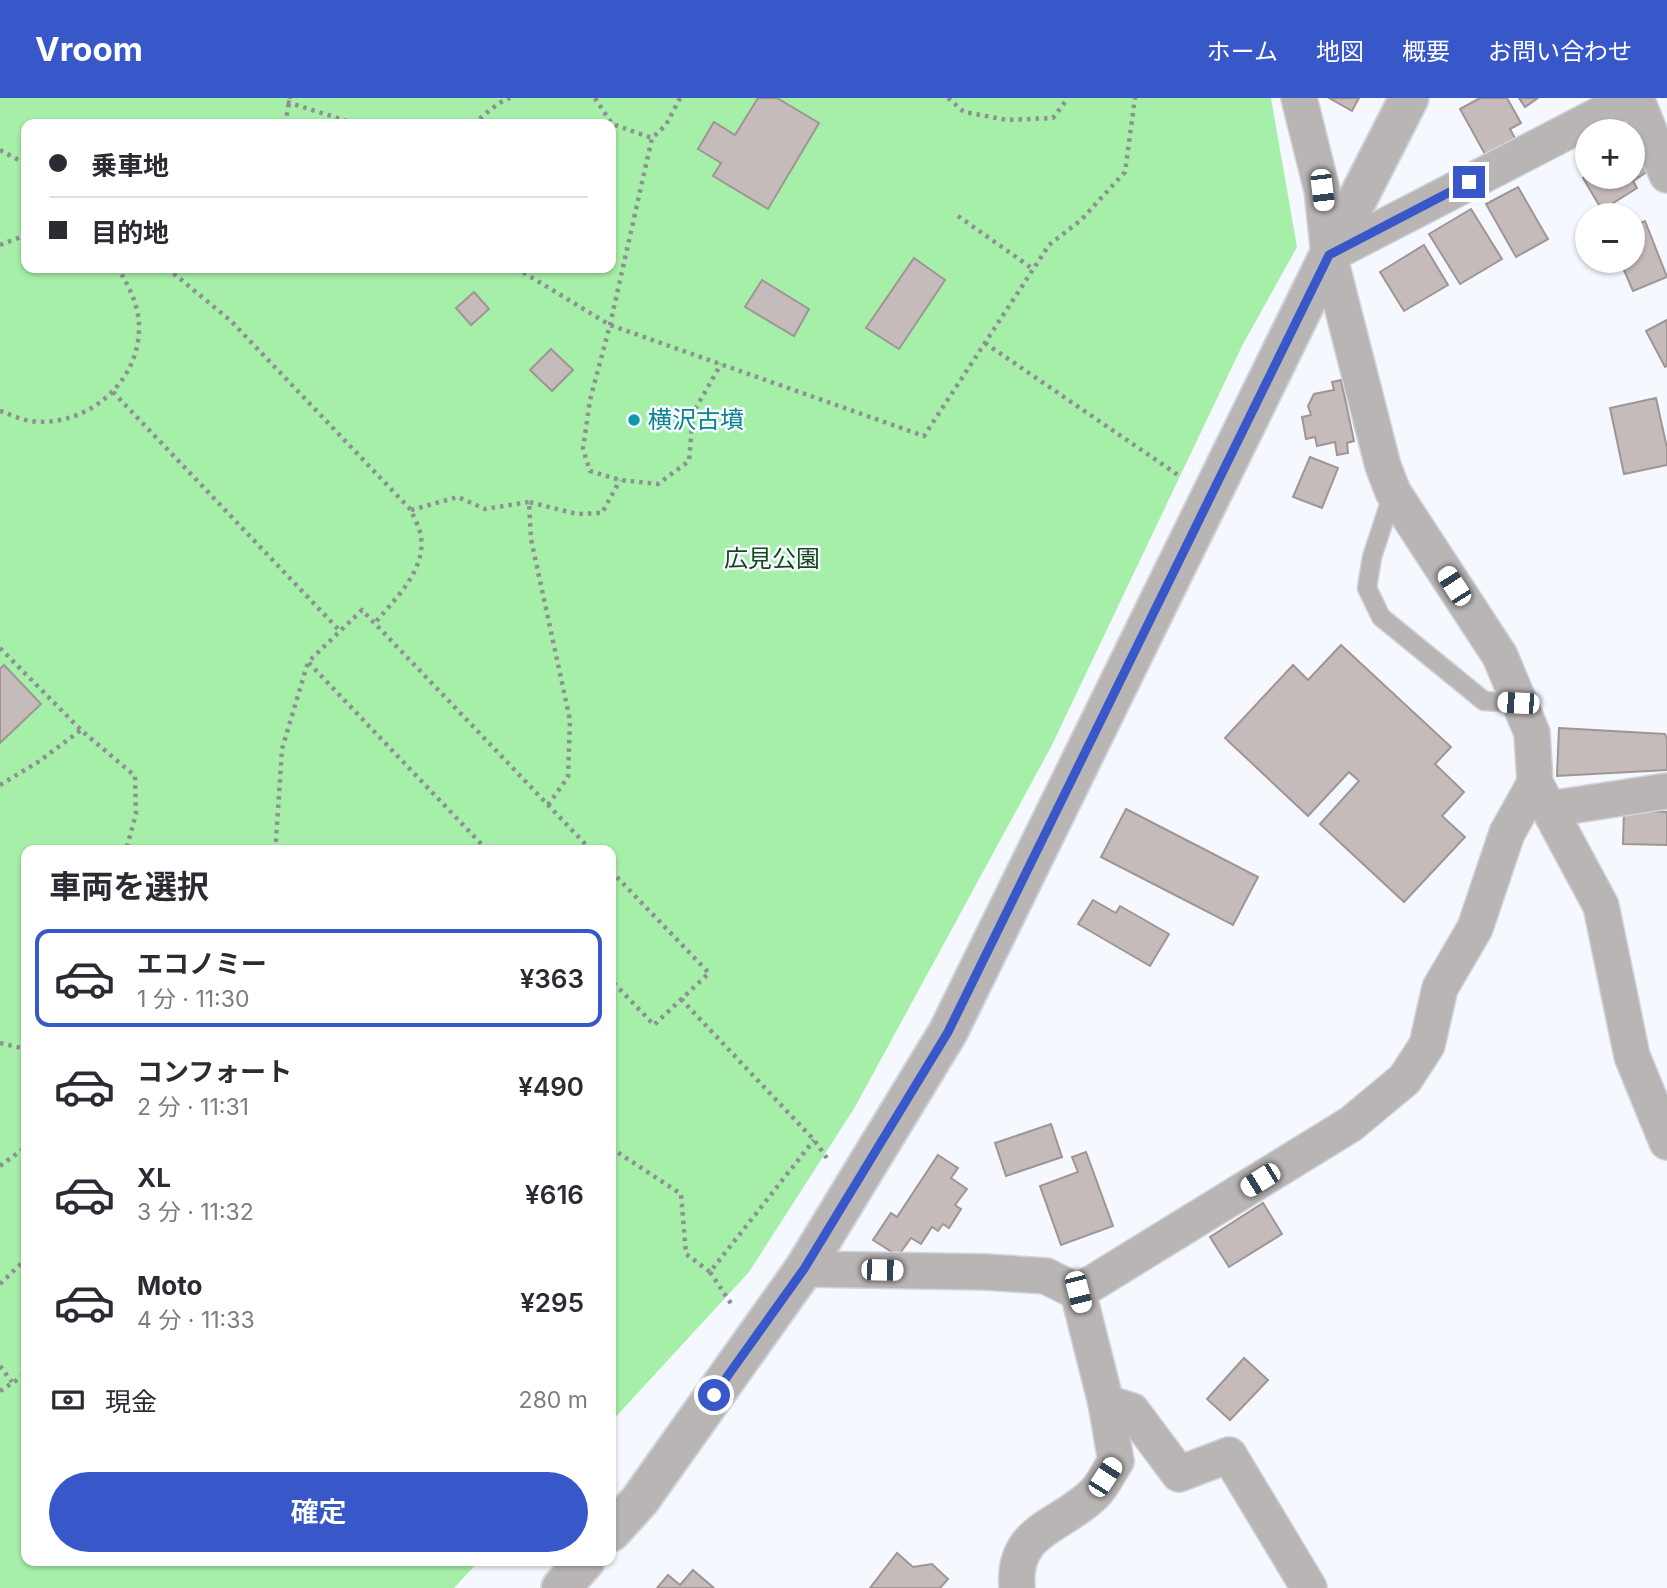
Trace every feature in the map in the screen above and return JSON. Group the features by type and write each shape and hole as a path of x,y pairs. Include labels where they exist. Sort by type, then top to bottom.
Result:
{"street":[{"path":"1299,98 1322,190 1329,255 1383,466 1394,492 1500,656 1532,733 1542,796 1601,906 1632,1056 1667,1142"},
{"path":"616,1526 640,1500 804,1269 948,1032 1329,255 1409,98"},
{"path":"1329,255 1634,98 1667,175"},
{"path":"1078,1292 1350,1124 1405,1079 1427,1045 1440,988 1475,928 1507,833 1542,796 1667,791"},
{"path":"804,1269 986,1272 1046,1276 1078,1292 1106,1403 1116,1461 1095,1493 1028,1541 1016,1573 1017,1588"},
{"path":"1106,1403 1132,1411 1179,1474 1229,1455 1309,1588"},
{"path":"561,1588 581,1566"}],"lane":[{"path":"1394,492 1372,557 1367,589 1381,617 1484,701 1518,703"}],"path":[{"path":"479,119 510,98"},
{"path":"595,98 609,119"},
{"path":"680,98 666,125 652,138 610,325 590,400 583,449 590,471 620,480 658,484 689,461 693,413 721,364"},
{"path":"948,98 964,112 1007,120 1053,118 1068,98"},
{"path":"524,273 610,325 924,436 1049,245 1081,220 1125,172 1135,98"},
{"path":"286,119 288,100 342,119"},
{"path":"616,125 652,138"},
{"path":"0,150 21,161"},
{"path":"958,216 1033,269"},
{"path":"0,245 21,238"},
{"path":"0,411 29,421 61,421 92,410 117,388 133,361 139,328 134,296 121,273"},
{"path":"173,273 231,321 411,510 421,537 418,562 405,587 374,624"},
{"path":"985,343 1186,480"},
{"path":"113,392 340,631"},
{"path":"411,510 458,497 485,509 529,502 577,514 602,513 620,480"},
{"path":"529,502 531,540 570,720 568,777 548,806"},
{"path":"274,845 282,749 308,662 362,610 586,845"},
{"path":"0,648 80,730 135,776 136,814 127,845"},
{"path":"308,662 482,845"},
{"path":"0,786 38,762 80,730"},
{"path":"616,876 709,973 654,1025 616,985"},
{"path":"681,999 814,1140 831,1165"},
{"path":"0,1044 21,1048"},
{"path":"710,1272 814,1140"},
{"path":"616,1150 681,1194 686,1254 710,1272 732,1305"},
{"path":"0,1166 21,1151"},
{"path":"0,1284 21,1264"},
{"path":"0,1366 12,1382"},
{"path":"0,1391 21,1377"}],"green space":[{"name":"広見公園","path":"0,98 1271,98 1297,247 1242,346 1051,747 855,1107 749,1272 616,1417 616,845 21,845 21,1566 474,1566 454,1588 0,1588"}],"building":[{"path":"758,98 777,98 819,123 768,209 713,176 721,163 698,149 714,122 735,135"},
{"path":"1329,98 1359,98 1352,111"},
{"path":"1480,98 1507,98 1521,123 1510,129 1516,140 1486,156 1460,109"},
{"path":"1519,98 1538,98 1525,107"},
{"path":"1518,187 1548,239 1516,257 1486,204"},
{"path":"1590,189 1635,189 1613,203 1598,203"},
{"path":"1471,209 1502,259 1460,284 1429,234"},
{"path":"1645,221 1667,277 1633,291 1625,273 1645,273"},
{"path":"1424,245 1448,285 1404,311 1380,272"},
{"path":"914,258 945,280 899,349 866,328"},
{"path":"762,280 809,309 794,336 745,307"},
{"path":"474,292 489,309 471,325 456,308"},
{"path":"1667,320 1667,366 1665,367 1646,331"},
{"path":"551,349 573,370 552,391 530,370"},
{"path":"1341,380 1354,441 1347,443 1348,453 1337,455 1335,442 1317,446 1315,437 1306,439 1302,417 1311,415 1308,406 1314,394 1334,390 1332,382"},
{"path":"1656,398 1667,448 1667,465 1624,474 1610,408"},
{"path":"1310,457 1338,468 1322,508 1293,497"},
{"path":"1341,645 1451,747 1435,764 1464,792 1442,816 1465,837 1404,902 1320,824 1359,781 1349,772 1308,816 1225,738 1293,665 1308,680"},
{"path":"4,665 41,704 0,743 0,669"},
{"path":"1559,728 1665,734 1667,770 1557,776"},
{"path":"1126,809 1258,877 1233,925 1101,857"},
{"path":"1624,810 1667,812 1667,845 1623,844"},
{"path":"1093,900 1116,913 1120,906 1169,934 1150,966 1078,924"},
{"path":"1051,1124 1062,1157 1006,1176 995,1143"},
{"path":"1086,1152 1113,1226 1061,1245 1040,1186 1078,1172 1072,1157"},
{"path":"938,1155 958,1168 951,1178 967,1189 955,1205 961,1209 949,1228 943,1224 938,1231 932,1227 921,1244 911,1238 898,1256 873,1240 891,1213 897,1217"},
{"path":"1263,1203 1282,1234 1229,1267 1210,1237"},
{"path":"1244,1358 1268,1380 1230,1420 1207,1399"},
{"path":"897,1553 913,1567 932,1564 948,1579 940,1588 870,1588"},
{"path":"693,1570 714,1588 657,1588 668,1575 680,1585"}],"place":[{"name":"横沢古墳","path":"634,420"}],"route":[{"path":"714,1395 804,1269 948,1032 1329,255 1469,182"}]}
